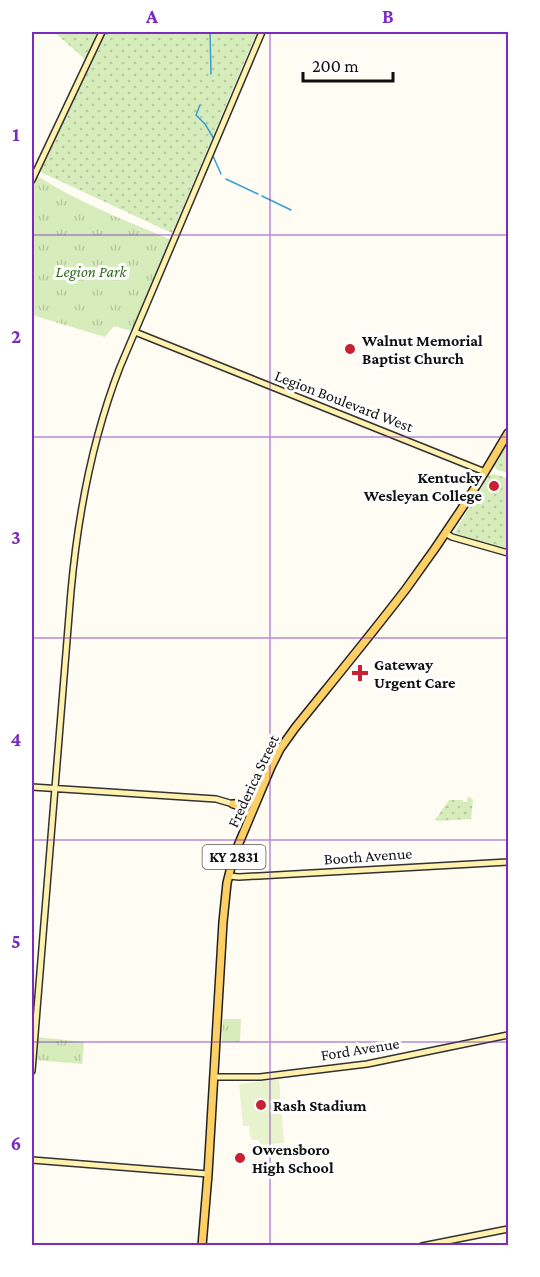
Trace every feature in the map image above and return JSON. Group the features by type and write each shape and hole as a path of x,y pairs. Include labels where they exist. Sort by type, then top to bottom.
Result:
{"main road":[{"name":"Frederica Street","path":"202,1245 223,924 234,855 276,757 290,734 382,620 445,534 508,433"},
{"path":"233,804 248,804 260,784 265,783"}],"street":[{"path":"32,180 102,32"},
{"path":"32,1071 69,609 78,521 89,469 120,367 262,32"},
{"name":"Legion Boulevard West","path":"135,332 485,471"},
{"path":"445,534 508,553"},
{"path":"32,788 216,799 233,804 251,815"},
{"name":"Booth Avenue","path":"229,876 508,862"},
{"name":"Ford Avenue","path":"214,1077 260,1077 367,1064 508,1035"},
{"path":"32,1160 208,1174"},
{"path":"422,1245 508,1229"}],"green space":[{"path":"54,32 257,32 172,233 36,170 86,60"},
{"name":"Legion Park","path":"34,174 85,202 174,241 135,332 114,326 105,337 32,315 32,180"},
{"path":"508,442 508,473 497,470 494,466"},
{"name":"Kentucky Wesleyan College","path":"489,475 508,478 508,550 454,533"},
{"path":"468,796 473,800 471,819 435,820 449,800 467,802"},
{"path":"224,1019 241,1019 240,1042 222,1042"},
{"path":"37,1037 84,1042 82,1064 35,1060"},
{"name":"Rash Stadium","path":"279,1079 284,1143 259,1145 259,1140 252,1140 249,1126 243,1126 239,1084"}],"waterway":[{"path":"210,32 211,74"},
{"path":"200,105 196,115 214,139"},
{"path":"213,156 221,174"},
{"path":"226,179 258,194"},
{"path":"262,196 291,210"}],"place":[{"name":"Walnut Memorial Baptist Church","path":"350,349"},
{"name":"Kentucky Wesleyan College","path":"494,486"},
{"name":"Gateway Urgent Care","path":"360,673"},
{"name":"Rash Stadium","path":"261,1105"},
{"name":"Owensboro High School","path":"240,1158"}]}
